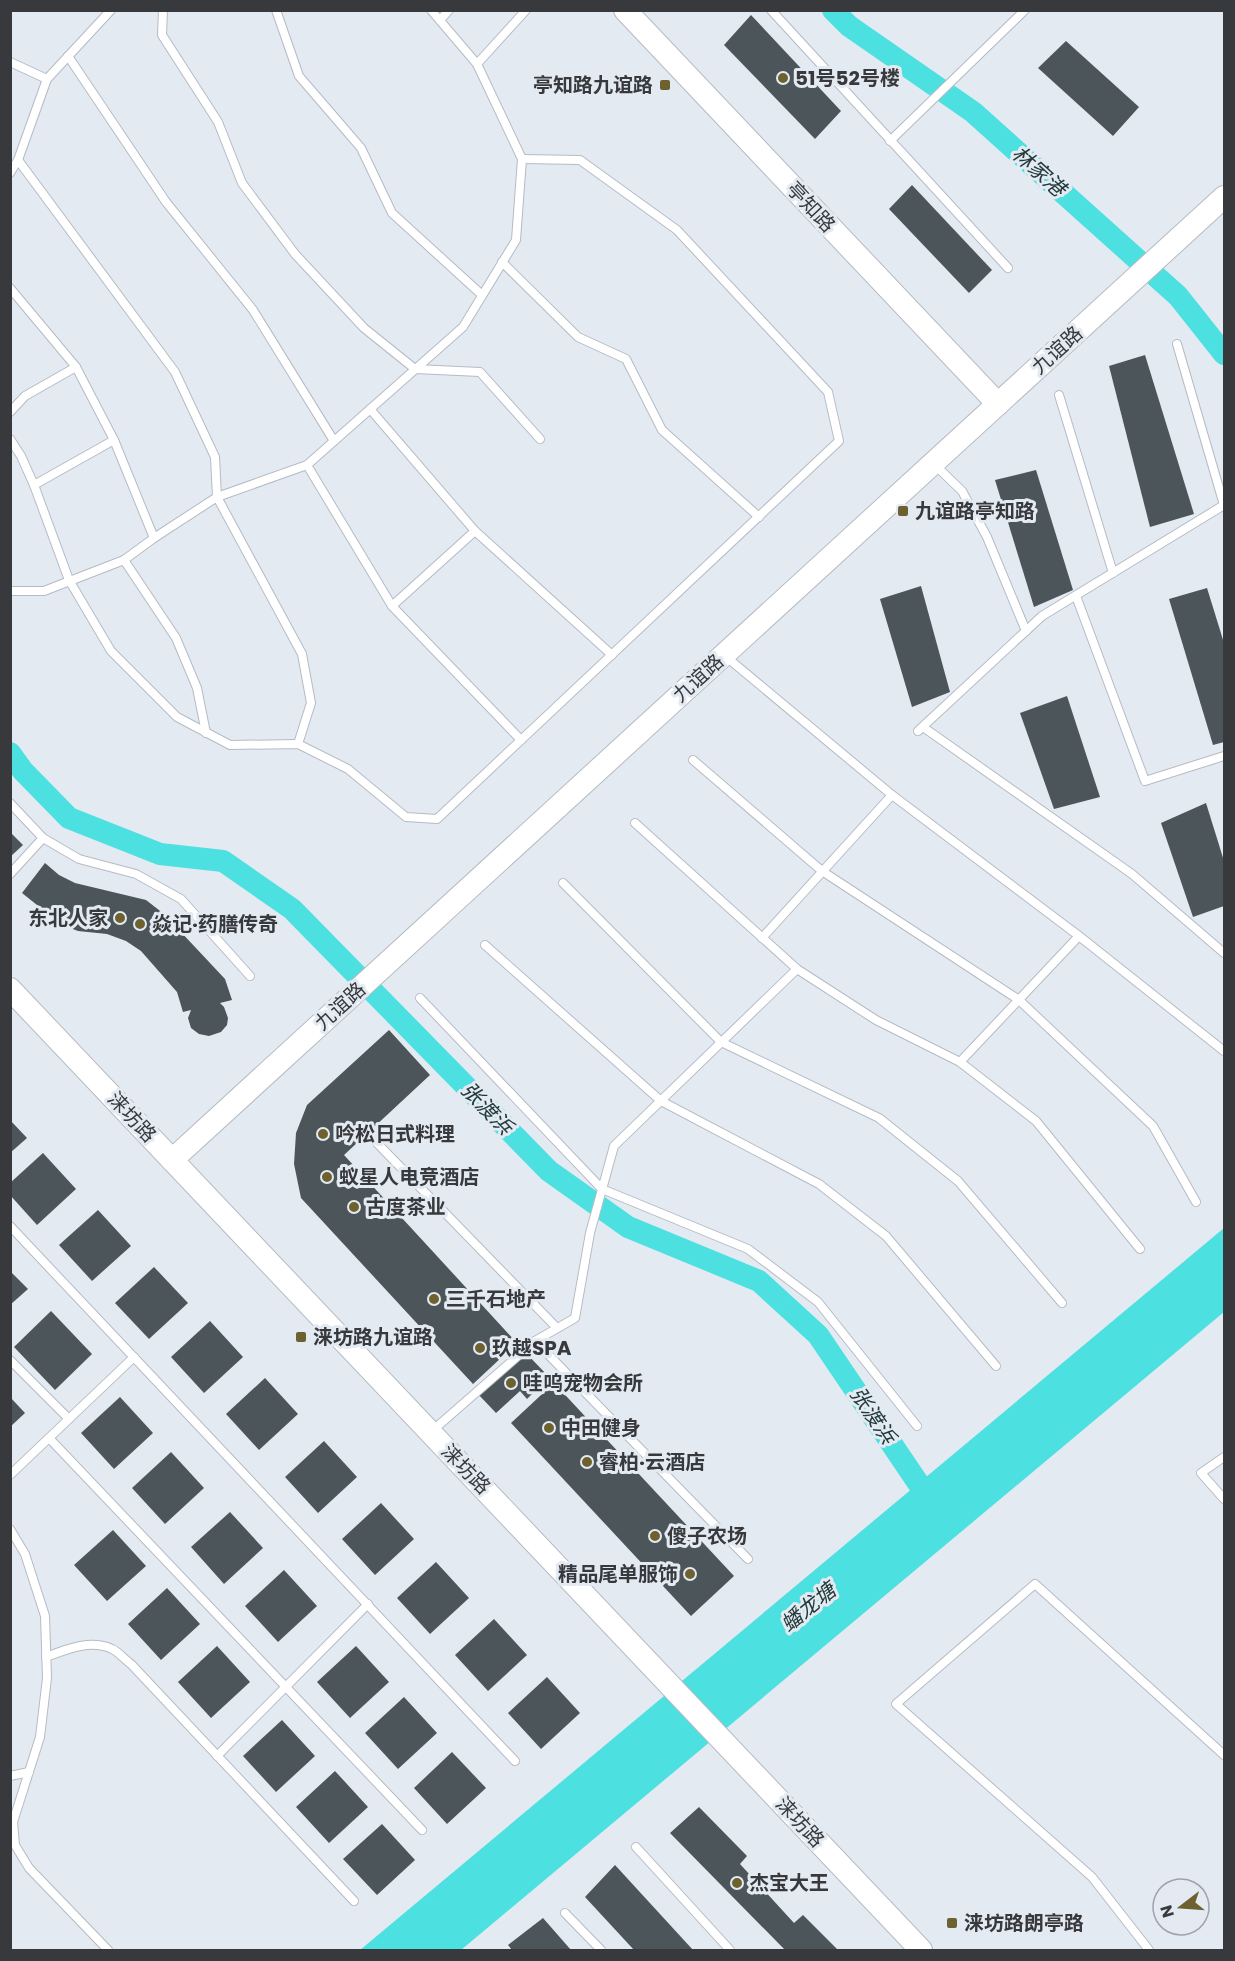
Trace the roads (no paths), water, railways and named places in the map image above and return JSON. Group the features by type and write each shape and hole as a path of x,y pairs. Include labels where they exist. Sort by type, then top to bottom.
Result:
{"street":[{"name":"亭知路","path":"625,10 998,404"},
{"name":"九谊路","path":"172,1160 1224,196"},
{"name":"涞坊路","path":"10,989 921,1950"}],"lane":[{"path":"163,10 162,35 218,122 242,183 295,254 364,328 415,369 480,372 540,439"},
{"path":"276,10 299,76 361,148 393,213 482,296"},
{"path":"10,591 44,591 124,560 217,497 307,465 463,327 516,240 522,159 477,64 431,10"},
{"path":"440,20 449,10"},
{"path":"477,64 526,10"},
{"path":"771,10 1008,268"},
{"path":"890,141 1024,10"},
{"path":"10,173 18,160 47,79 110,11"},
{"path":"68,56 166,202 253,310 334,441"},
{"path":"10,62 47,79"},
{"path":"10,439 34,484 69,580 111,651 177,717 230,745 298,744 348,769 406,817 437,819 839,441 828,392 677,230 580,160 522,159"},
{"path":"18,160 175,372 215,457 217,497 302,654 311,703 298,744"},
{"path":"502,262 578,337 626,359 662,430 759,517"},
{"path":"10,288 76,367 114,440 154,538"},
{"path":"1178,344 1224,516"},
{"path":"10,412 25,396 76,367"},
{"path":"1059,395 1113,573"},
{"path":"370,409 475,531 612,655"},
{"path":"34,484 114,440"},
{"path":"932,464 962,491 987,537 1026,631"},
{"path":"307,465 392,606 521,741"},
{"path":"1222,506 1042,616 920,729 1132,874 1224,953"},
{"path":"392,606 475,531"},
{"path":"124,560 176,638 197,688 206,733"},
{"path":"1076,596 1145,781 1224,756"},
{"path":"724,655 891,795 1079,936 1224,1051"},
{"path":"693,760 822,871 1018,1000 1153,1126 1196,1202"},
{"path":"762,938 891,795"},
{"path":"10,803 43,838 78,859 136,874 181,899 250,976"},
{"path":"635,823 797,969 876,1020 960,1062 1036,1121 1140,1249"},
{"path":"10,874 43,838"},
{"path":"563,883 721,1042 879,1118 958,1181 1062,1303"},
{"path":"960,1062 1079,936"},
{"path":"485,945 661,1101 819,1185 886,1236 996,1366"},
{"path":"430,1432 535,1341 575,1318 590,1233 614,1146 797,969"},
{"path":"420,998 602,1189 748,1249 818,1302 917,1426"},
{"path":"375,1142 557,1328"},
{"path":"10,1226 515,1761"},
{"path":"535,1341 748,1559"},
{"path":"10,1475 134,1357"},
{"path":"10,1360 69,1419"},
{"path":"49,1438 422,1830"},
{"path":"1224,1457 1201,1473 1224,1499"},
{"path":"10,1529 25,1554 45,1616 47,1678 40,1737 13,1822 15,1845 29,1868 108,1950"},
{"path":"1149,1950 1092,1877 896,1704 1035,1584 1224,1755"},
{"path":"217,1756 368,1604"},
{"path":"46,1657 70,1648 91,1644 113,1649 354,1901"},
{"path":"10,1776 28,1772"},
{"path":"636,1847 730,1950"},
{"path":"565,1913 601,1950"}],"water":[{"name":"蟠龙塘","path":"1224,1228 1224,1312 461,1950 360,1950"}],"waterway":[{"name":"林家港","path":"833,10 849,26 973,112 1178,296 1224,354"},
{"name":"张渡浜","path":"10,753 23,771 69,818 160,854 223,861 292,909 549,1171 628,1227 759,1281 818,1335 933,1505"}],"place":[{"name":"51号52号楼","path":"783,78"},
{"name":"亭知路九谊路","path":"665,85"},
{"name":"九谊路亭知路","path":"903,511"},
{"name":"东北人家","path":"120,918"},
{"name":"焱记·药膳传奇","path":"140,924"},
{"name":"吟松日式料理","path":"323,1134"},
{"name":"蚁星人电竞酒店","path":"327,1177"},
{"name":"古度茶业","path":"354,1207"},
{"name":"三千石地产","path":"434,1299"},
{"name":"涞坊路九谊路","path":"301,1337"},
{"name":"玖越SPA","path":"480,1348"},
{"name":"哇呜宠物会所","path":"511,1383"},
{"name":"中田健身","path":"549,1428"},
{"name":"睿柏·云酒店","path":"587,1462"},
{"name":"傻子农场","path":"655,1536"},
{"name":"精品尾单服饰","path":"690,1574"},
{"name":"杰宝大王","path":"737,1883"},
{"name":"涞坊路朗亭路","path":"952,1923"}]}
